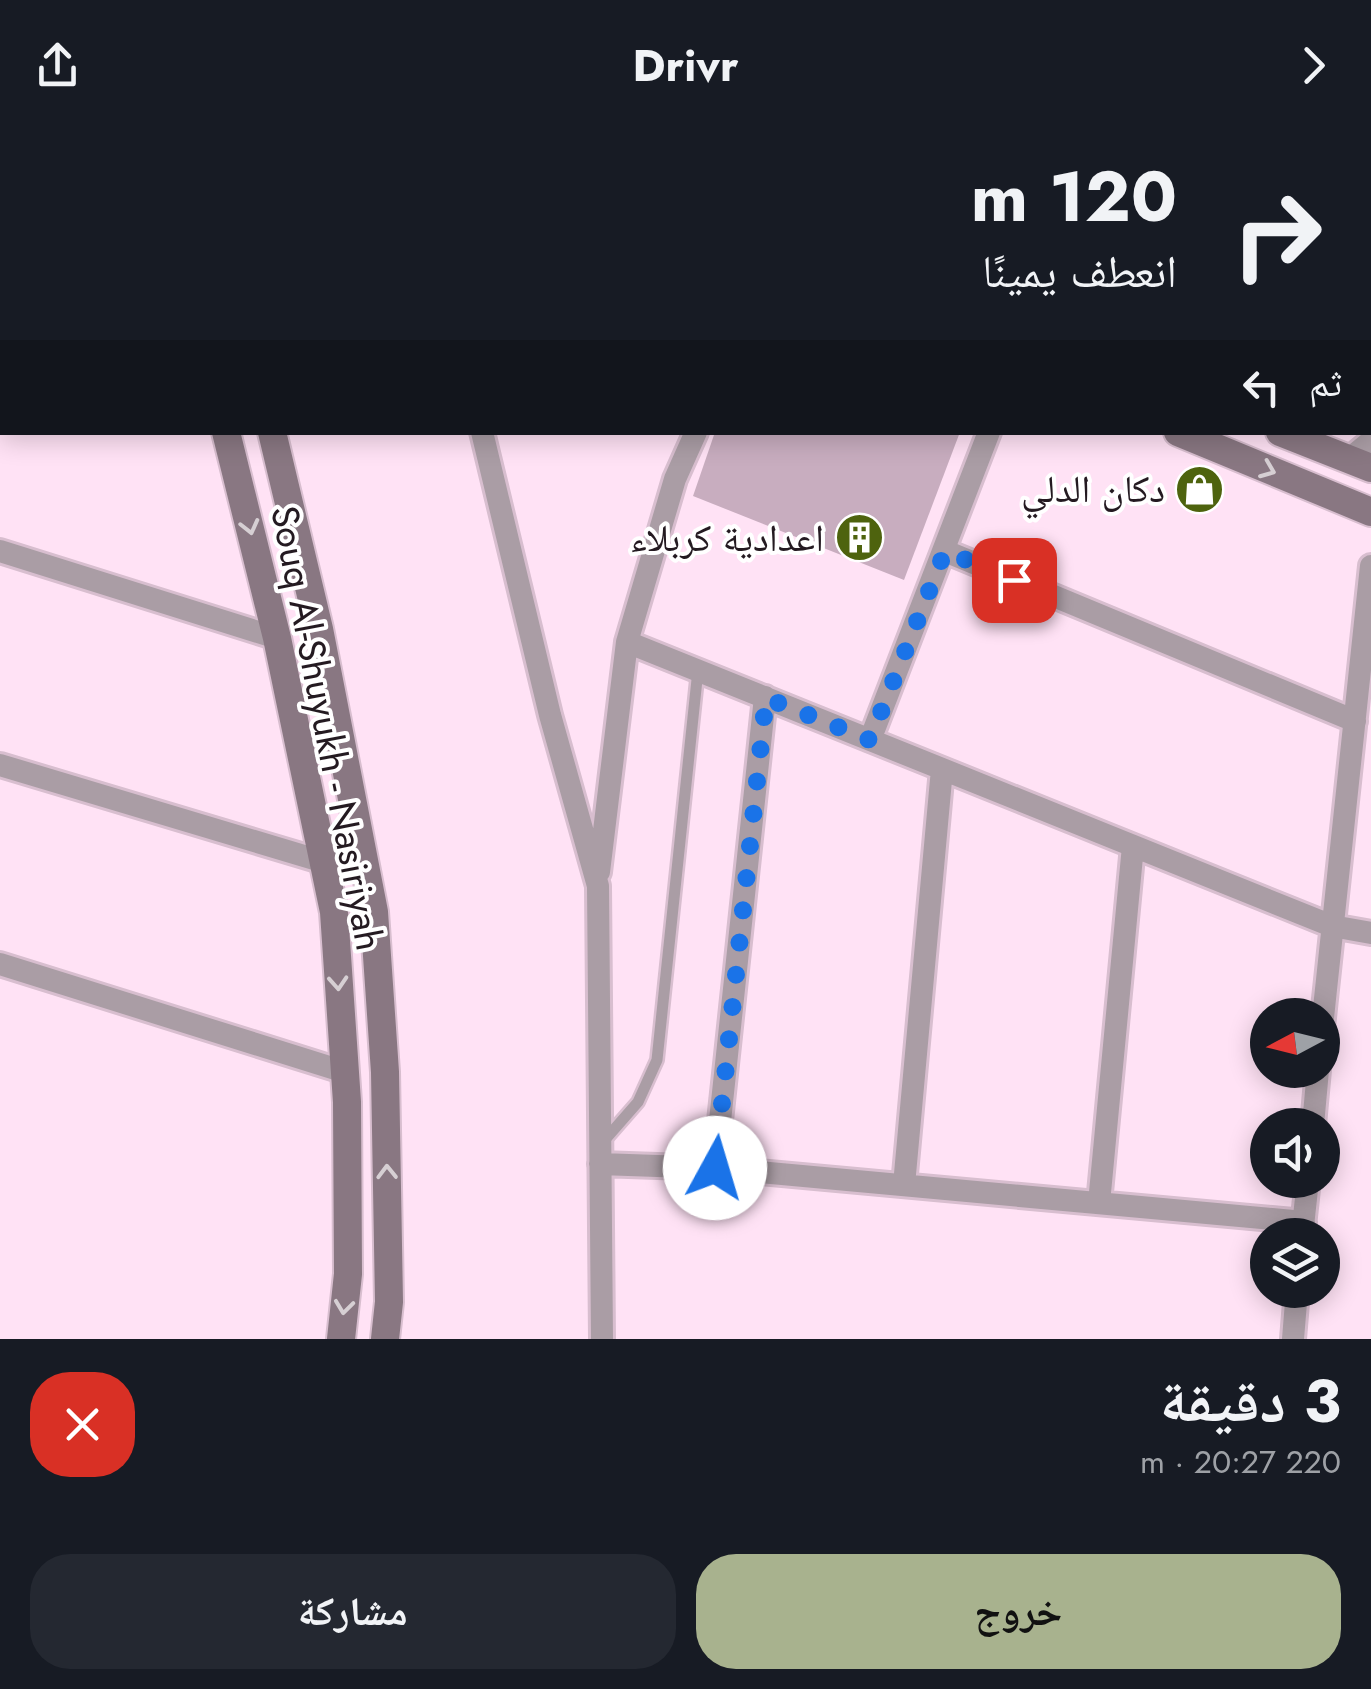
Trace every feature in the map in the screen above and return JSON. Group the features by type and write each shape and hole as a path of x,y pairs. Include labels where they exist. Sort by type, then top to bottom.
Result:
{"main road":[{"name":"Souq Al-Shuyukh - Nasiriyah","path":"227,435 276,638 334,912 344,1072 348,1274 341,1339"},
{"name":"Souq Al-Shuyukh - Nasiriyah","path":"273,435 319,629 374,912 385,1072 389,1302 385,1339"},
{"path":"1185,435 1371,512"},
{"path":"1287,435 1359,464"}],"street":[{"path":"483,435 550,715 598,886"},
{"path":"602,1339 598,886 627,642 676,479 695,435"},
{"path":"870,740 987,435"},
{"path":"1359,464 1371,441"},
{"path":"945,551 1363,722"},
{"path":"0,552 276,638"},
{"path":"1325,998 1363,722 1371,566"},
{"path":"627,642 1332,926 1371,932"},
{"path":"715,1168 766,698"},
{"path":"0,765 324,862"},
{"path":"904,1185 942,769"},
{"path":"1099,1203 1133,846"},
{"path":"0,964 344,1072"},
{"path":"600,1155 1099,1203 1250,1222"},
{"path":"1292,1339 1295,1308"}],"lane":[{"path":"600,1155 638,1102 657,1060 698,670"}],"building":[{"name":"اعدادية كربلاء","path":"714,435 959,435 904,580 693,496"}],"place":[{"name":"دكان الدلي","path":"1200,489"},
{"name":"اعدادية كربلاء","path":"859,538"}],"route":[{"path":"715,1168 766,698 870,740 945,551 1014,580"}]}
